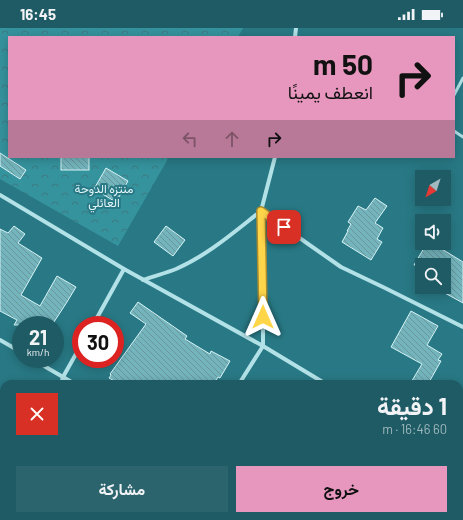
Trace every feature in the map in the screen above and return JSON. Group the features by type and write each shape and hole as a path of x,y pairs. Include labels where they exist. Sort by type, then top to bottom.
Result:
{"street":[{"path":"242,380 263,346 261,211 275,158"},
{"path":"0,195 124,269 263,346 319,380"},
{"path":"143,280 176,269 201,256 225,240 261,211"},
{"path":"261,211 341,267 463,327"},
{"path":"98,316 124,269"},
{"path":"0,340 12,347"},
{"path":"63,380 72,361"},
{"path":"48,368 68,380"}],"lane":[{"path":"455,93 463,78"}],"green space":[{"name":"منتزه الدوحة العائلي","path":"0,28 243,28 239,36 8,36 8,158 168,158 118,246 0,179"}],"building":[{"path":"0,153 26,170 20,179 0,166"},
{"path":"61,158 89,158 89,170 61,170"},
{"path":"106,168 128,181 116,202 94,189"},
{"path":"375,198 387,206 375,223 383,228 377,239 382,242 371,260 342,242 351,224 348,222 358,206 366,210"},
{"path":"14,226 25,234 18,243 42,258 21,295 40,306 57,276 76,287 58,316 12,316 12,317 0,311 0,229 8,233"},
{"path":"166,226 185,240 173,256 154,242"},
{"path":"423,250 443,250 463,262 463,303 447,294 451,294 451,258 418,258"},
{"path":"138,302 187,336 185,339 210,354 211,351 230,361 220,378 218,377 216,380 113,380 109,378 114,368 124,368 124,355 146,324 130,313"},
{"path":"411,311 438,326 427,345 442,354 438,360 441,361 430,380 412,380 422,364 391,347"}],"route":[{"path":"263,317 261,211 284,227"}]}
